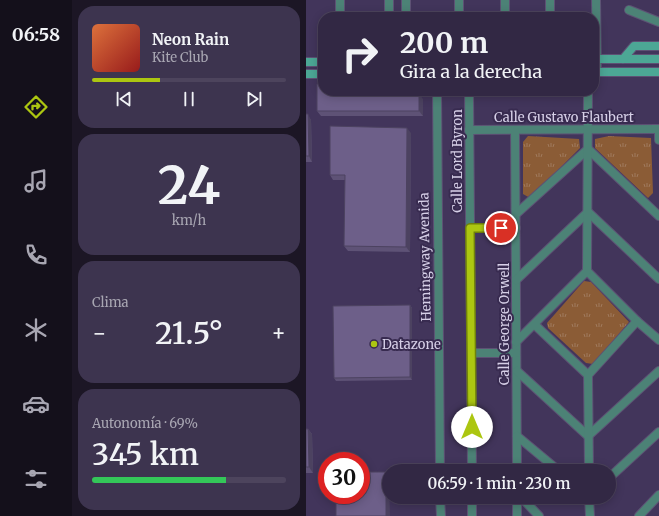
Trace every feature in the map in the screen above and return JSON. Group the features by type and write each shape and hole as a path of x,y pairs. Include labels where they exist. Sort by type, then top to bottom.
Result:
{"main road":[{"path":"623,59 634,46 659,46"},
{"path":"599,59 659,59"},
{"path":"306,62 318,62"},
{"path":"599,72 659,72"},
{"path":"306,74 318,74"}],"street":[{"path":"340,0 340,12"},
{"path":"390,0 390,12"},
{"path":"406,0 406,12"},
{"path":"459,0 459,12"},
{"path":"505,0 505,12"},
{"path":"550,0 550,12"},
{"path":"596,0 596,12"},
{"path":"629,10 659,22"},
{"name":"Hemingway Avenida","path":"436,96 440,464"},
{"name":"Calle Lord Byron","path":"469,96 472,464"},
{"path":"588,96 588,271 637,322 659,340"},
{"name":"Calle Gustavo Flaubert","path":"469,130 588,128 659,129"},
{"path":"659,129 659,140"},
{"name":"Calle George Orwell","path":"515,130 517,464"},
{"path":"516,214 588,149"},
{"path":"588,149 659,216"},
{"path":"588,212 659,279"},
{"path":"516,280 588,212"},
{"path":"470,228 516,228"},
{"path":"516,342 535,325 588,271"},
{"path":"589,464 588,375 637,322"},
{"path":"535,325 588,375"},
{"path":"472,353 516,353"},
{"path":"517,371 588,436"},
{"path":"588,436 659,371"},
{"path":"616,472 659,432"},
{"path":"517,436 551,464"},
{"path":"639,516 659,494"},
{"path":"440,504 441,516"},
{"path":"472,504 472,516"},
{"path":"517,504 517,516"},
{"path":"528,504 539,516"},
{"path":"590,504 590,516"}],"green space":[{"path":"528,136 579,139 580,148 530,198 523,194 523,142"},
{"path":"609,136 651,138 653,193 648,198 595,148 595,139"},
{"path":"584,281 591,282 629,322 593,364 586,363 548,328 547,323"}],"building":[{"path":"317,84 318,96 419,96 419,111 317,111"},
{"path":"306,114 308,114 309,156 306,156"},
{"path":"330,126 407,128 406,247 344,246 345,175 330,175"},
{"name":"Datazone","path":"410,305 410,377 334,378 333,306"},
{"path":"306,429 308,429 309,467 306,467"},
{"path":"370,472 382,472 382,504 386,504 386,516 336,516 336,504 370,504"}],"place":[{"name":"Datazone","path":"374,344"}],"route":[{"path":"472,427 470,228 501,228"}]}
